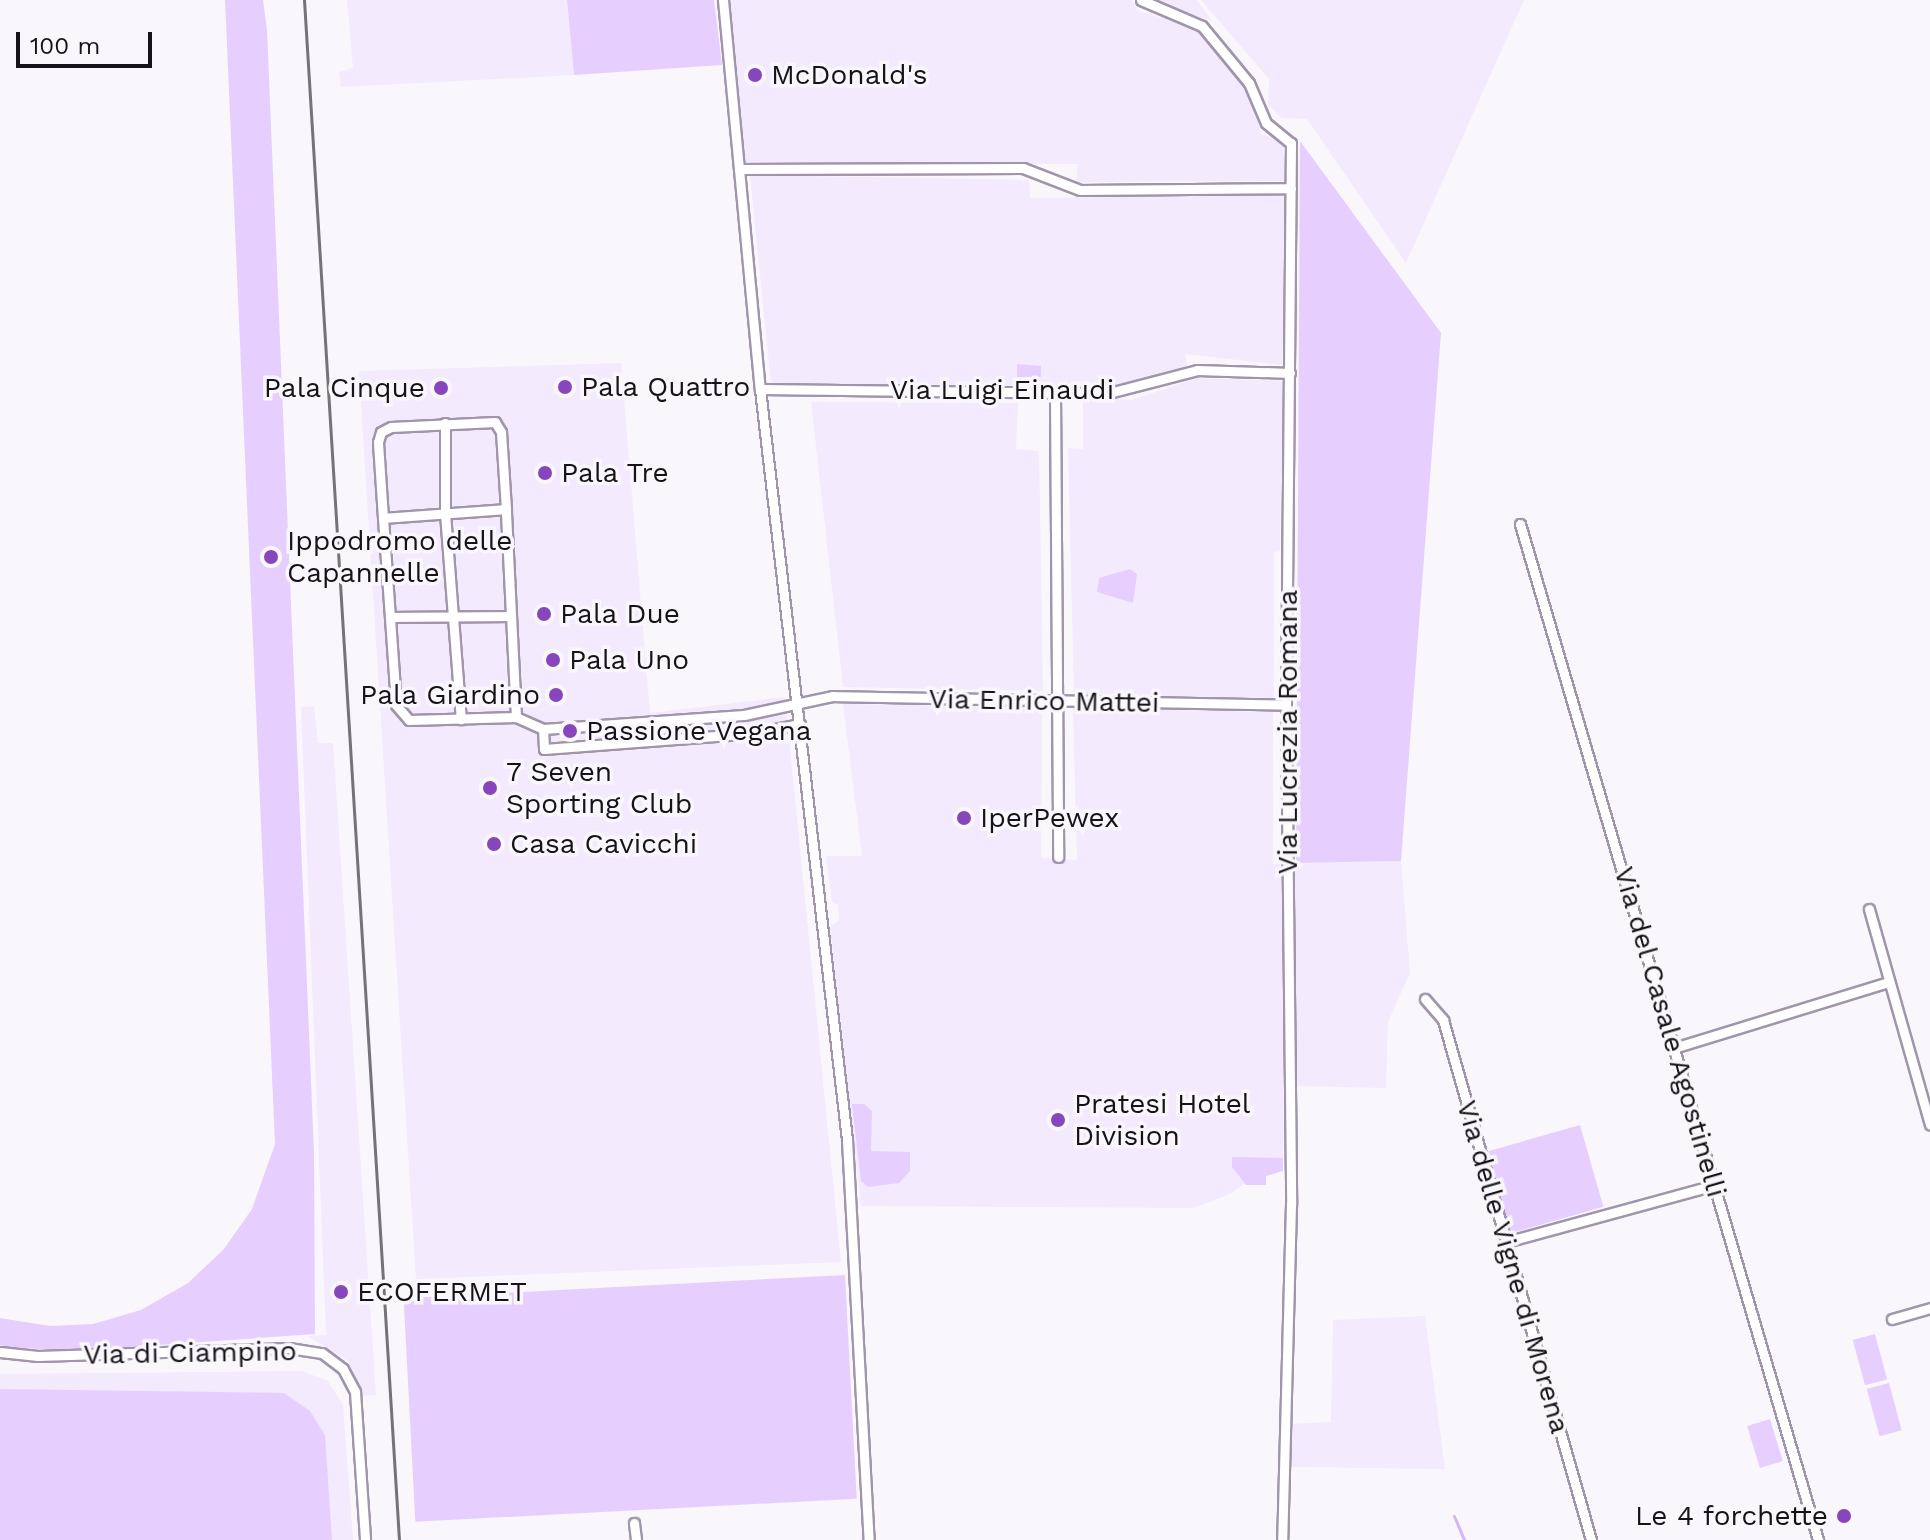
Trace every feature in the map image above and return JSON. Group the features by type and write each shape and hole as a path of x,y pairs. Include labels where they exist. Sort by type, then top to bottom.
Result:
{"street":[{"path":"723,0 760,389 800,702 847,1140 869,1540"},
{"name":"Via Lucrezia Romana","path":"1141,0 1199,23 1247,80 1266,123 1291,140 1286,705 1291,1204 1282,1540"},
{"path":"739,169 1023,168 1080,190 1291,188"},
{"name":"Via Luigi Einaudi","path":"760,389 1119,392 1202,370 1290,373"},
{"path":"1055,393 1058,857"},
{"path":"516,717 499,426 488,420 381,432 383,518 400,713 413,721 516,717 543,729 544,749 755,733 800,724"},
{"path":"445,423 445,513 461,719"},
{"path":"383,518 506,509"},
{"name":"Via del Casale Agostinelli","path":"1520,524 1818,1540"},
{"path":"390,617 511,616"},
{"name":"Via Enrico Mattei","path":"543,729 744,715 843,696 1286,705"},
{"path":"1869,909 1930,1125"},
{"path":"1674,1048 1889,982"},
{"name":"Via delle Vigne di Morena","path":"1425,999 1442,1017 1591,1540"},
{"path":"1506,1242 1714,1185"},
{"path":"1892,1319 1930,1308"},
{"name":"Via di Ciampino","path":"0,1352 38,1356 294,1348 322,1353 343,1369 355,1392 365,1540"},
{"path":"634,1523 636,1540"}],"shaded area":[{"name":"Ippodromo delle Capannelle","path":"225,0 263,0 267,30 314,1152 315,1334 73,1351 8,1347 0,1345 0,1318 50,1326 93,1324 141,1310 188,1283 224,1249 252,1209 275,1144"},
{"path":"347,0 567,0 574,75 341,87 339,72 353,68"},
{"path":"567,0 714,0 722,65 574,75"},
{"path":"727,0 1132,0 1138,11 1195,27 1252,91 1261,135 1283,139 1286,181 1076,182 1078,164 743,166"},
{"path":"1151,0 1197,0 1212,21"},
{"path":"1201,0 1524,0 1406,263 1307,119 1282,118 1268,105 1269,79"},
{"path":"1300,141 1441,333 1401,861 1296,863"},
{"path":"750,175 1029,180 1030,198 1287,195 1282,365 1185,354 1187,366 1131,384 1094,388 771,384"},
{"path":"621,363 650,713 785,697 841,1262 416,1279 359,371"},
{"path":"1017,364 1041,366 1041,377 1017,377"},
{"path":"1197,378 1285,381 1287,479 1281,479 1280,551 1274,552 1274,698 1074,694 1068,448 1083,449 1083,397 1132,400"},
{"path":"811,402 1018,403 1016,449 1039,451 1043,691 843,687"},
{"path":"1130,569 1137,574 1133,603 1097,592 1099,578"},
{"path":"843,704 1042,707 1041,858 1077,860 1073,708 1273,712 1273,864 1283,864 1285,904 1283,1157 1230,1194 1194,1208 861,1206 830,927 839,920 838,905 832,902 826,856 862,856"},
{"path":"314,706 318,743 333,743 376,1395 362,1396 348,1361 308,1336 326,1335 301,707"},
{"path":"1401,861 1410,973 1388,1022 1386,1088 1294,1086 1293,863"},
{"path":"852,1104 864,1104 872,1111 871,1151 910,1152 910,1171 899,1183 868,1187 861,1181"},
{"path":"1580,1125 1603,1207 1508,1234 1485,1152"},
{"path":"1232,1157 1283,1158 1283,1171 1266,1176 1266,1185 1246,1185 1232,1167"},
{"path":"845,1275 857,1499 415,1522 404,1298"},
{"path":"1425,1316 1445,1469 1290,1467 1290,1424 1331,1422 1333,1320"},
{"path":"1875,1334 1887,1379 1865,1385 1853,1340"},
{"path":"302,1371 328,1381 343,1405 353,1540 0,1540 0,1374"},
{"path":"1889,1383 1902,1430 1879,1436 1867,1389"},
{"path":"0,1389 284,1393 310,1411 325,1435 332,1540 0,1540"},
{"path":"1770,1419 1783,1461 1760,1468 1747,1426"}],"waterway":[{"path":"1454,1516 1464,1540"}],"railway":[{"path":"304,0 399,1540"}],"place":[{"name":"McDonald's","path":"755,75"},
{"name":"Pala Quattro","path":"565,387"},
{"name":"Pala Cinque","path":"441,388"},
{"name":"Pala Tre","path":"545,473"},
{"name":"Ippodromo delle Capannelle","path":"271,557"},
{"name":"Pala Due","path":"544,614"},
{"name":"Pala Uno","path":"553,660"},
{"name":"Pala Giardino","path":"556,695"},
{"name":"Passione Vegana","path":"570,731"},
{"name":"7 Seven Sporting Club","path":"490,788"},
{"name":"IperPewex","path":"964,818"},
{"name":"Casa Cavicchi","path":"494,844"},
{"name":"Pratesi Hotel Division","path":"1058,1120"},
{"name":"ECOFERMET","path":"341,1292"},
{"name":"Le 4 forchette","path":"1844,1516"}]}
